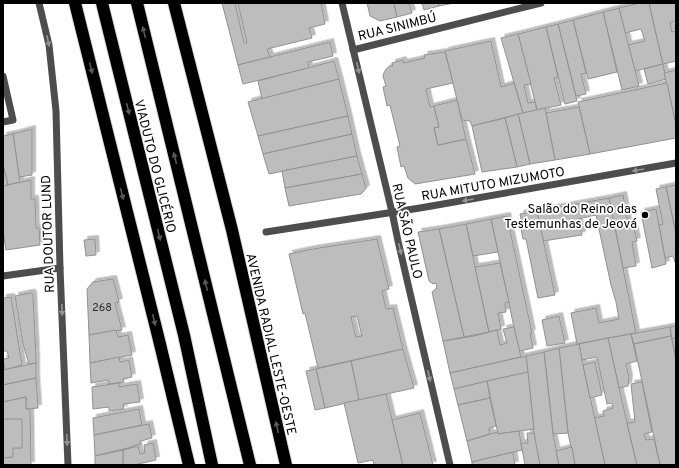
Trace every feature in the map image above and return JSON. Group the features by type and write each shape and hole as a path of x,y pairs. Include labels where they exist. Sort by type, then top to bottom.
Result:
{"highway":[{"path":"75,3 189,465"},
{"name":"VIADUTO DO GLICÉRIO","path":"102,3 184,335 212,465"},
{"path":"137,3 250,465"},
{"name":"AVENIDA RADIAL LESTE-OESTE","path":"174,3 232,230 286,465"}],"street":[{"name":"RUA DOUTOR LUND","path":"39,3 49,45 56,111 60,268 68,465"},
{"name":"RUA SÃO PAULO","path":"342,3 450,465"},
{"name":"RUA SINIMBÚ","path":"353,50 541,3"},
{"path":"3,76 13,120 3,122"},
{"name":"RUA MITUTO MIZUMOTO","path":"266,232 420,208 676,163"},
{"path":"3,276 60,268"}],"building":[{"path":"222,3 235,3 244,43 247,43 238,3 321,3 325,24 309,28 312,38 267,49 270,57 238,65"},
{"path":"367,3 394,3 397,17 380,21 370,16"},
{"path":"394,3 409,3 412,13 397,17"},
{"path":"422,3 438,3 439,6 424,10"},
{"path":"438,3 454,3 439,6"},
{"path":"639,3 649,3 663,64 635,71 628,45 645,41 641,29 625,33 619,8"},
{"path":"649,3 676,3 676,21 670,22 672,32 676,31 676,61 663,64"},
{"path":"619,8 639,86 622,90 603,12"},
{"path":"603,12 617,72 588,79 573,20"},
{"path":"573,20 586,73 581,74 586,94 576,96 558,24"},
{"path":"558,24 577,101 565,104 546,27"},
{"path":"546,27 558,77 554,78 561,105 537,110 518,34"},
{"path":"518,34 531,84 524,85 528,103 535,102 537,110 523,113 501,38"},
{"path":"491,41 501,87 514,83 523,113 472,126 470,121 462,120 445,51"},
{"path":"330,42 333,56 308,62 309,68 243,84 238,65"},
{"path":"445,52 453,83 426,89 430,107 434,106 439,127 434,128 438,145 466,139 475,174 415,184 408,178 404,166 401,167 397,147 400,146 390,105 387,106 383,87 386,86 383,76 386,69 393,66 392,63 403,60 403,63 425,58 424,55"},
{"path":"334,61 339,79 262,99 258,81"},
{"path":"663,64 666,79 648,84 644,69"},
{"path":"676,70 676,125 664,73"},
{"path":"339,79 348,116 258,136 248,102"},
{"path":"667,83 676,125 676,138 590,154 578,102"},
{"path":"457,100 466,139 438,145 434,128 439,127 434,106"},
{"path":"579,107 590,154 555,160 546,113"},
{"path":"545,108 555,160 530,164 518,114"},
{"path":"518,114 530,164 517,167 505,118"},
{"path":"348,116 352,134 263,154 258,136"},
{"path":"505,118 517,167 482,172 472,126"},
{"path":"32,129 32,175 19,177 13,134"},
{"path":"13,134 20,182 8,185 3,165 3,136"},
{"path":"352,134 357,156 269,174 263,154"},
{"path":"357,156 362,174 285,188 282,171"},
{"path":"3,165 8,185 3,186"},
{"path":"362,174 366,188 361,194 289,206 285,188"},
{"path":"31,180 31,199 35,199 36,228 39,228 40,245 6,250 3,231 3,186"},
{"path":"676,185 676,234 666,187"},
{"path":"666,187 676,234 676,265 673,256 665,258 659,225 663,224 656,189"},
{"path":"623,195 629,228 634,228 637,241 632,242 636,266 623,268 609,198"},
{"path":"609,198 636,333 577,344 571,313 596,308 599,323 619,319 596,215 578,219 582,235 543,241 537,211"},
{"path":"656,209 666,264 652,268 641,212"},
{"path":"537,211 555,295 538,298 526,239 523,239 520,224 522,224 520,214"},
{"path":"507,216 532,333 530,333 533,348 519,351 491,219"},
{"path":"491,219 498,252 473,256 466,224"},
{"path":"466,224 489,332 464,337 439,229"},
{"path":"439,229 464,337 443,341 432,292 437,288 436,283 433,284 429,281 418,232"},
{"path":"95,239 96,255 86,256 84,240"},
{"path":"377,239 389,289 382,291 386,309 393,308 403,349 318,368 305,313 303,314 289,254","holes":["357,316 362,336 356,337 351,317"]},
{"path":"500,263 509,302 505,303 506,312 498,313 501,329 489,332 475,267"},
{"path":"113,279 119,302 115,303 122,330 89,335 87,289 93,282"},
{"path":"32,293 33,295 36,363 29,364 23,344 15,296"},
{"path":"11,297 22,365 5,370 3,359 9,358 7,351 3,351 3,298"},
{"path":"559,316 565,343 547,346 542,320"},
{"path":"676,326 676,338 672,339 670,327"},
{"path":"514,327 521,357 450,373 443,341 474,336 497,330 500,345 507,343 503,329"},
{"path":"670,327 671,336 634,344 631,334"},
{"path":"116,330 118,337 128,335 132,355 90,363 89,335"},
{"path":"631,334 637,361 626,364 629,378 628,386 619,388 608,338"},
{"path":"671,336 676,359 676,465 660,465 634,344"},
{"path":"608,338 637,465 605,465 594,418 604,416 603,411 613,408 612,403 607,404 597,357 582,360 579,344"},
{"path":"676,338 676,359 672,339"},
{"path":"579,344 605,465 575,465 568,433 559,348"},
{"path":"559,348 568,433 553,434 544,352"},
{"path":"403,349 414,388 359,400 351,361"},
{"path":"544,352 553,434 559,465 540,465 535,442 526,356"},
{"path":"526,356 528,372 454,389 450,373"},
{"path":"119,357 120,362 129,360 132,377 123,379 124,382 109,384 108,380 91,383 90,363"},
{"path":"351,361 359,400 325,408 316,369"},
{"path":"595,362 602,395 590,398 583,365"},
{"path":"36,363 36,378 3,385 3,370"},
{"path":"316,369 325,408 315,410 306,371"},
{"path":"528,372 534,429 498,434 487,381"},
{"path":"36,378 38,408 26,409 26,397 3,402 3,385"},
{"path":"487,381 490,398 458,405 454,389"},
{"path":"642,382 652,432 644,434 646,440 654,439 660,465 637,465 627,423 635,422 631,384"},
{"path":"119,383 119,387 137,384 140,402 123,404 124,409 109,411 109,407 93,409 92,387"},
{"path":"386,394 403,465 374,465 373,460 358,463 344,403"},
{"path":"26,397 26,409 30,409 31,465 3,465 3,402"},
{"path":"490,398 496,426 489,428 490,434 467,441 458,405"},
{"path":"139,409 142,425 94,435 93,418"},
{"path":"420,413 433,465 403,465 392,420"},
{"path":"3,419 22,419 22,448 13,448 13,457 3,458"},
{"path":"149,424 152,438 140,441 141,444 132,447 95,456 94,435"},
{"path":"519,431 522,450 472,462 467,441 497,432 498,434"},
{"path":"527,433 534,433 540,465 525,465 521,443 528,443"},
{"path":"153,443 156,460 134,465 123,465 123,450 138,446 140,454 145,453 144,445"},
{"path":"572,447 575,465 559,465 556,451"},
{"path":"123,450 123,465 95,465 95,456"},
{"path":"513,452 515,465 472,465 472,462"}],"place":[{"name":"Salão do Reino das Testemunhas de Jeová","path":"645,215"}]}
